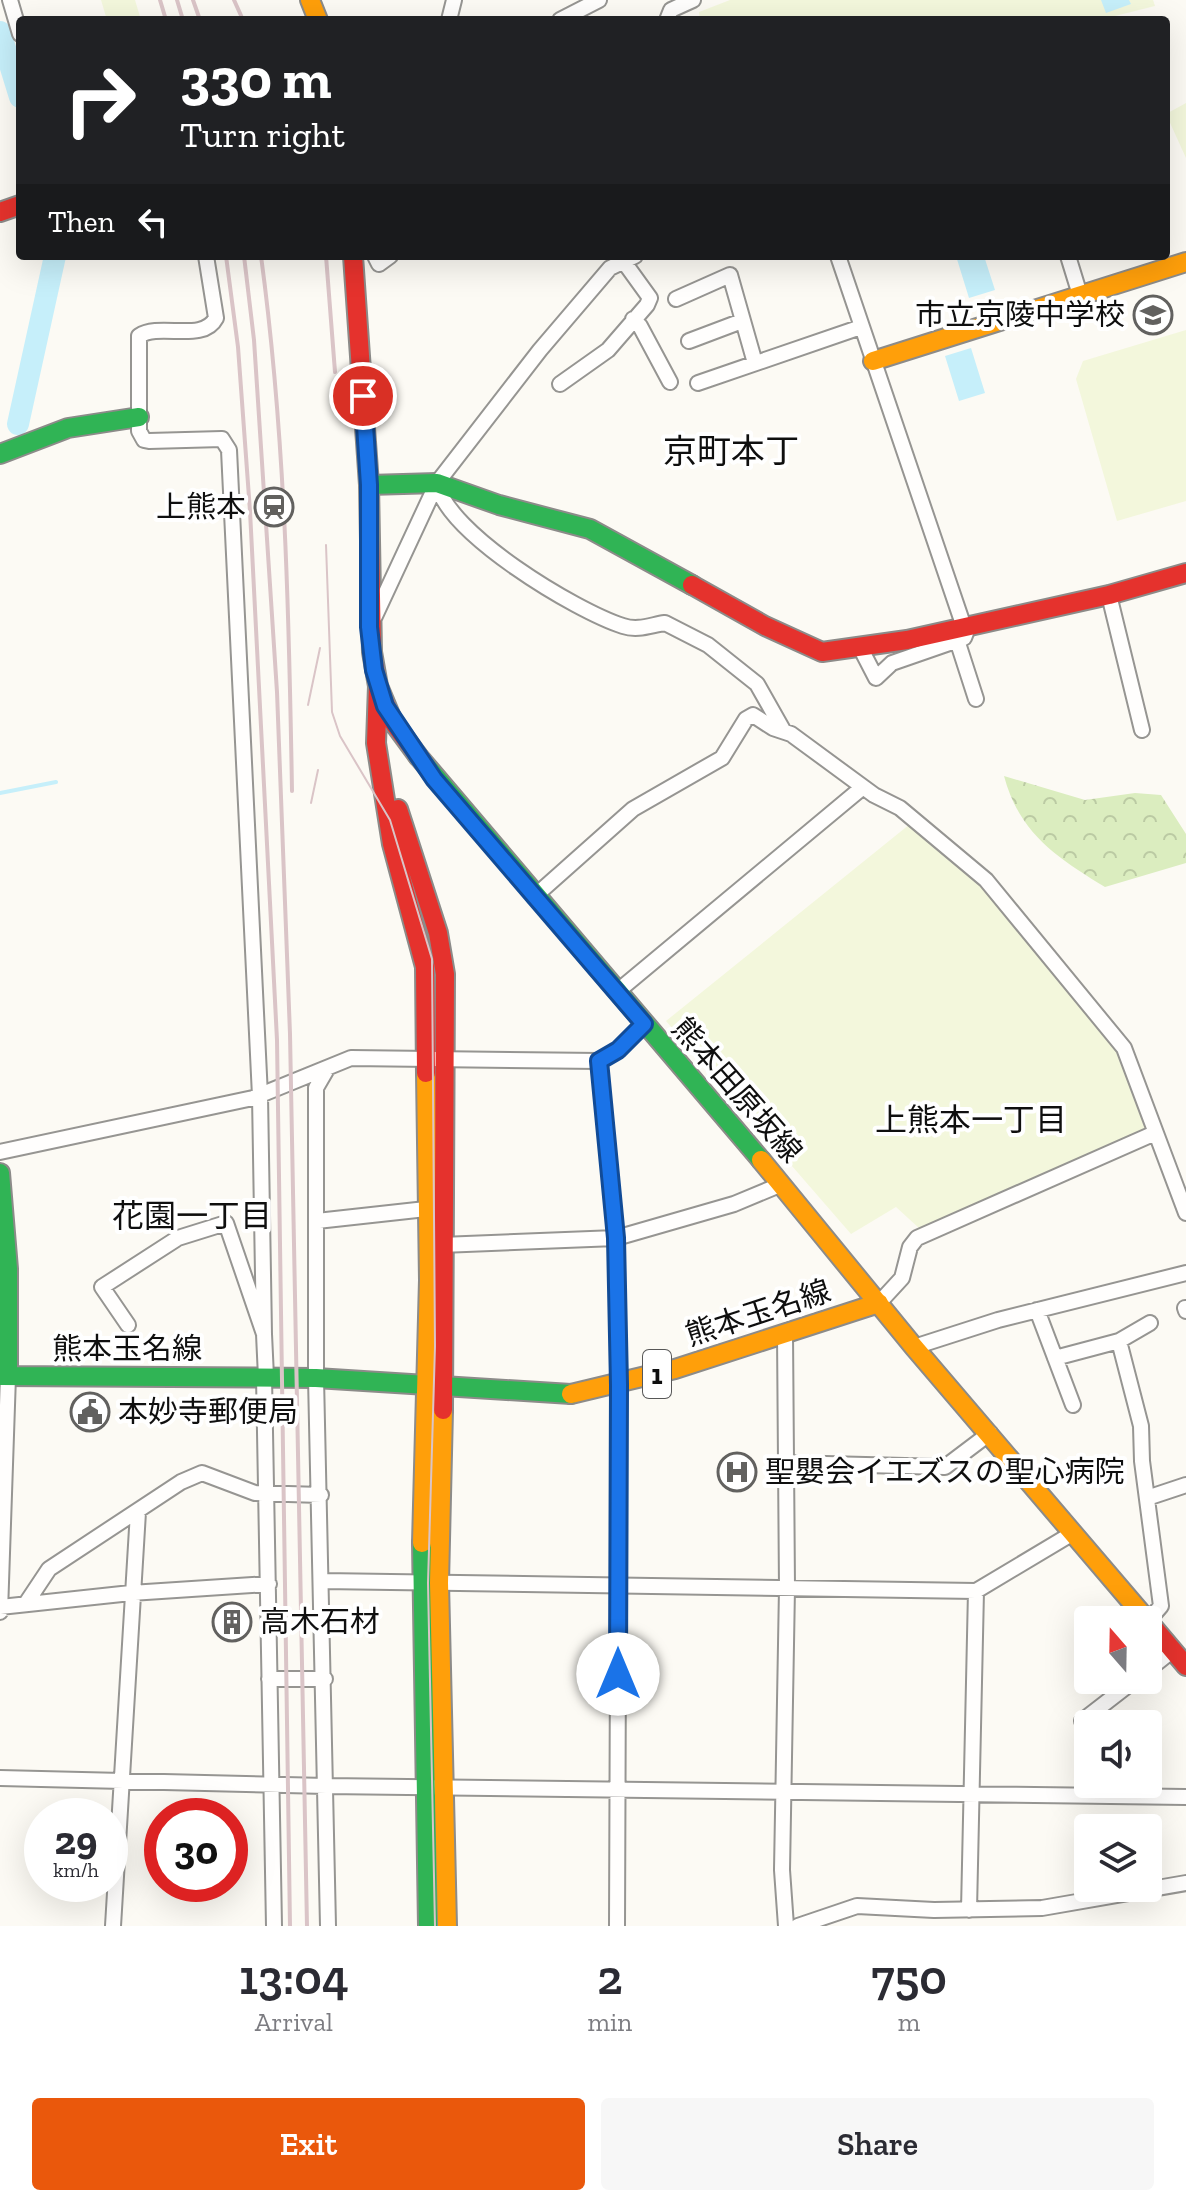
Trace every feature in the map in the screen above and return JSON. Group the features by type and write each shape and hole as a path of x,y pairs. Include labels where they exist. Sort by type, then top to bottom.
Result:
{"street":[{"path":"10,0 16,20"},
{"path":"568,16 599,0"},
{"path":"669,16 671,10 693,0"},
{"path":"207,260 216,318 203,329 148,331 139,336 139,431 144,440 222,439 229,450 260,1096 268,1495 269,1785 274,1926"},
{"name":"熊本田原坂線","path":"353,260 369,485 369,627 378,686 393,722 424,766 782,1184 879,1303"},
{"path":"369,627 437,483 540,350 610,268 628,260"},
{"path":"560,384 608,350 650,298 631,260"},
{"path":"839,260 960,633 976,699"},
{"path":"1069,260 1080,295"},
{"path":"873,361 1186,262"},
{"path":"676,299 730,275 755,363"},
{"path":"633,319 640,326 670,382"},
{"path":"689,341 742,321"},
{"path":"698,383 861,327"},
{"path":"0,454 37,437 72,427 139,417"},
{"path":"369,485 437,483 499,505 590,529 805,646 822,652 960,633 1186,573"},
{"path":"437,483 440,498 481,540 550,590 623,626 645,629 665,623 708,645 757,684 783,730"},
{"path":"1109,595 1142,730"},
{"path":"861,649 876,678 892,663 960,633"},
{"path":"378,686 376,743 394,857 424,954 436,1057 438,1245 430,1583 434,1786 428,1926"},
{"path":"534,897 633,809 722,758 749,715 783,730 863,787 916,819 986,880 1124,1048 1186,1213"},
{"path":"376,743 441,945 445,974 436,1057"},
{"path":"387,774 390,759 400,755 424,766"},
{"path":"618,991 863,787"},
{"path":"0,1152 260,1096 351,1058 599,1061 618,1050 644,1024"},
{"path":"599,1061 616,1238 619,1385 617,1926"},
{"path":"327,1069 316,1088 316,1378 323,1581 328,1926"},
{"path":"879,1303 902,1278 910,1247 917,1238 1155,1133"},
{"path":"0,1173 8,1269 0,1609 27,1602 269,1584"},
{"path":"438,1245 616,1238 734,1204 782,1184"},
{"path":"317,1221 437,1208"},
{"path":"128,1325 102,1287 178,1238 226,1223 264,1334"},
{"path":"914,1347 1037,1310 1186,1273"},
{"name":"熊本玉名線","path":"4,1376 316,1378 567,1395 619,1385 879,1303 1135,1606"},
{"path":"1037,1310 1073,1405"},
{"path":"1055,1358 1119,1341 1150,1323"},
{"path":"785,1334 787,1588 782,1870 786,1926"},
{"path":"1119,1341 1141,1426 1161,1606"},
{"path":"786,1463 945,1467 990,1433"},
{"path":"27,1602 49,1569 181,1482 202,1473 268,1495 321,1495"},
{"path":"1147,1498 1186,1485"},
{"path":"113,1926 138,1512"},
{"path":"323,1581 976,1591 1073,1533"},
{"path":"969,1910 969,1795 976,1591"},
{"name":"熊本玉名線","path":"1162,1637 1186,1666"},
{"path":"1162,1659 1173,1650"},
{"path":"269,1679 325,1679"},
{"path":"1096,1710 1117,1694"},
{"path":"0,1778 617,1791 784,1790 1186,1797"},
{"path":"434,1786 447,1926"},
{"path":"798,1926 857,1906 969,1910 1042,1908 1186,1883"}],"green space":[{"path":"101,0 135,0 140,16 106,16"},
{"path":"730,0 1153,0 1155,6 1115,16 700,16 699,12"},
{"path":"1186,103 1186,158 1170,123 1170,112"},
{"path":"1186,330 1186,501 1117,521 1076,379 1083,361"},
{"path":"1004,776 1085,800 1135,793 1161,795 1186,834 1186,863 1105,887 1056,854 1030,829 1019,813"},
{"path":"910,824 983,886 1097,1024 1121,1058 1144,1125 1149,1123 1146,1129 920,1229 896,1207 851,1234 666,1021"}],"water":[{"path":"1101,0 1129,0 1131,4 1106,13"},
{"path":"957,260 985,260 995,290 969,298"},
{"path":"971,348 985,393 959,401 945,356"}],"waterway":[{"path":"0,32 16,84"},
{"path":"18,424 54,260"},
{"path":"0,793 56,782"}],"tram line":[{"path":"326,545 332,712 340,736 390,820 432,959 435,1346 428,1583 435,1926"},
{"path":"308,705 320,648"},
{"path":"311,803 318,770"}],"railway":[{"path":"160,0 165,16"},
{"path":"177,0 182,16"},
{"path":"193,0 199,16"},
{"path":"234,0 241,16"},
{"path":"227,260 238,347 250,511 277,1040 290,1926"},
{"path":"244,260 254,340 277,692 290,1034 307,1926"},
{"path":"261,260 281,456 292,791"},
{"path":"326,260 335,372"}],"traffic: fast":[{"path":"0,454 68,428 139,417"},
{"path":"369,485 437,483 499,505 590,529 692,585"},
{"path":"418,756 761,1160"},
{"path":"0,1173 8,1269 8,1376"},
{"path":"0,1376 316,1378 571,1394"},
{"path":"422,1543 428,1926"}],"traffic: slow":[{"path":"310,0 316,16"},
{"path":"873,361 1186,262"},
{"path":"422,1543 429,1280 426,1073"},
{"path":"761,1160 914,1347 1135,1606"},
{"path":"571,1394 675,1369 879,1303"},
{"path":"443,1410 439,1583 447,1926"}],"traffic: jam":[{"path":"0,212 16,206"},
{"path":"353,260 369,485 372,652 378,686 393,722 418,756"},
{"path":"692,585 765,626 822,652 907,640 1109,595 1186,573"},
{"path":"378,686 376,743 392,844 425,967 426,1073"},
{"path":"398,809 438,933 445,974 443,1410"},
{"path":"1162,1638 1186,1666"}],"place":[{"name":"市立京陵中学校","path":"1153,315"},
{"name":"上熊本","path":"274,507"},
{"name":"本妙寺郵便局","path":"90,1412"},
{"name":"聖嬰会イエズスの聖心病院","path":"737,1472"},
{"name":"高木石材","path":"232,1622"}],"district":[{"name":"京町本丁","path":"731,451"},
{"name":"上熊本一丁目","path":"971,1120"},
{"name":"花園一丁目","path":"192,1216"}],"route":[{"path":"363,396 369,485 369,627 374,670 385,706 434,779 644,1024 618,1050 599,1061 603,1075 616,1238 618,1674"}]}
